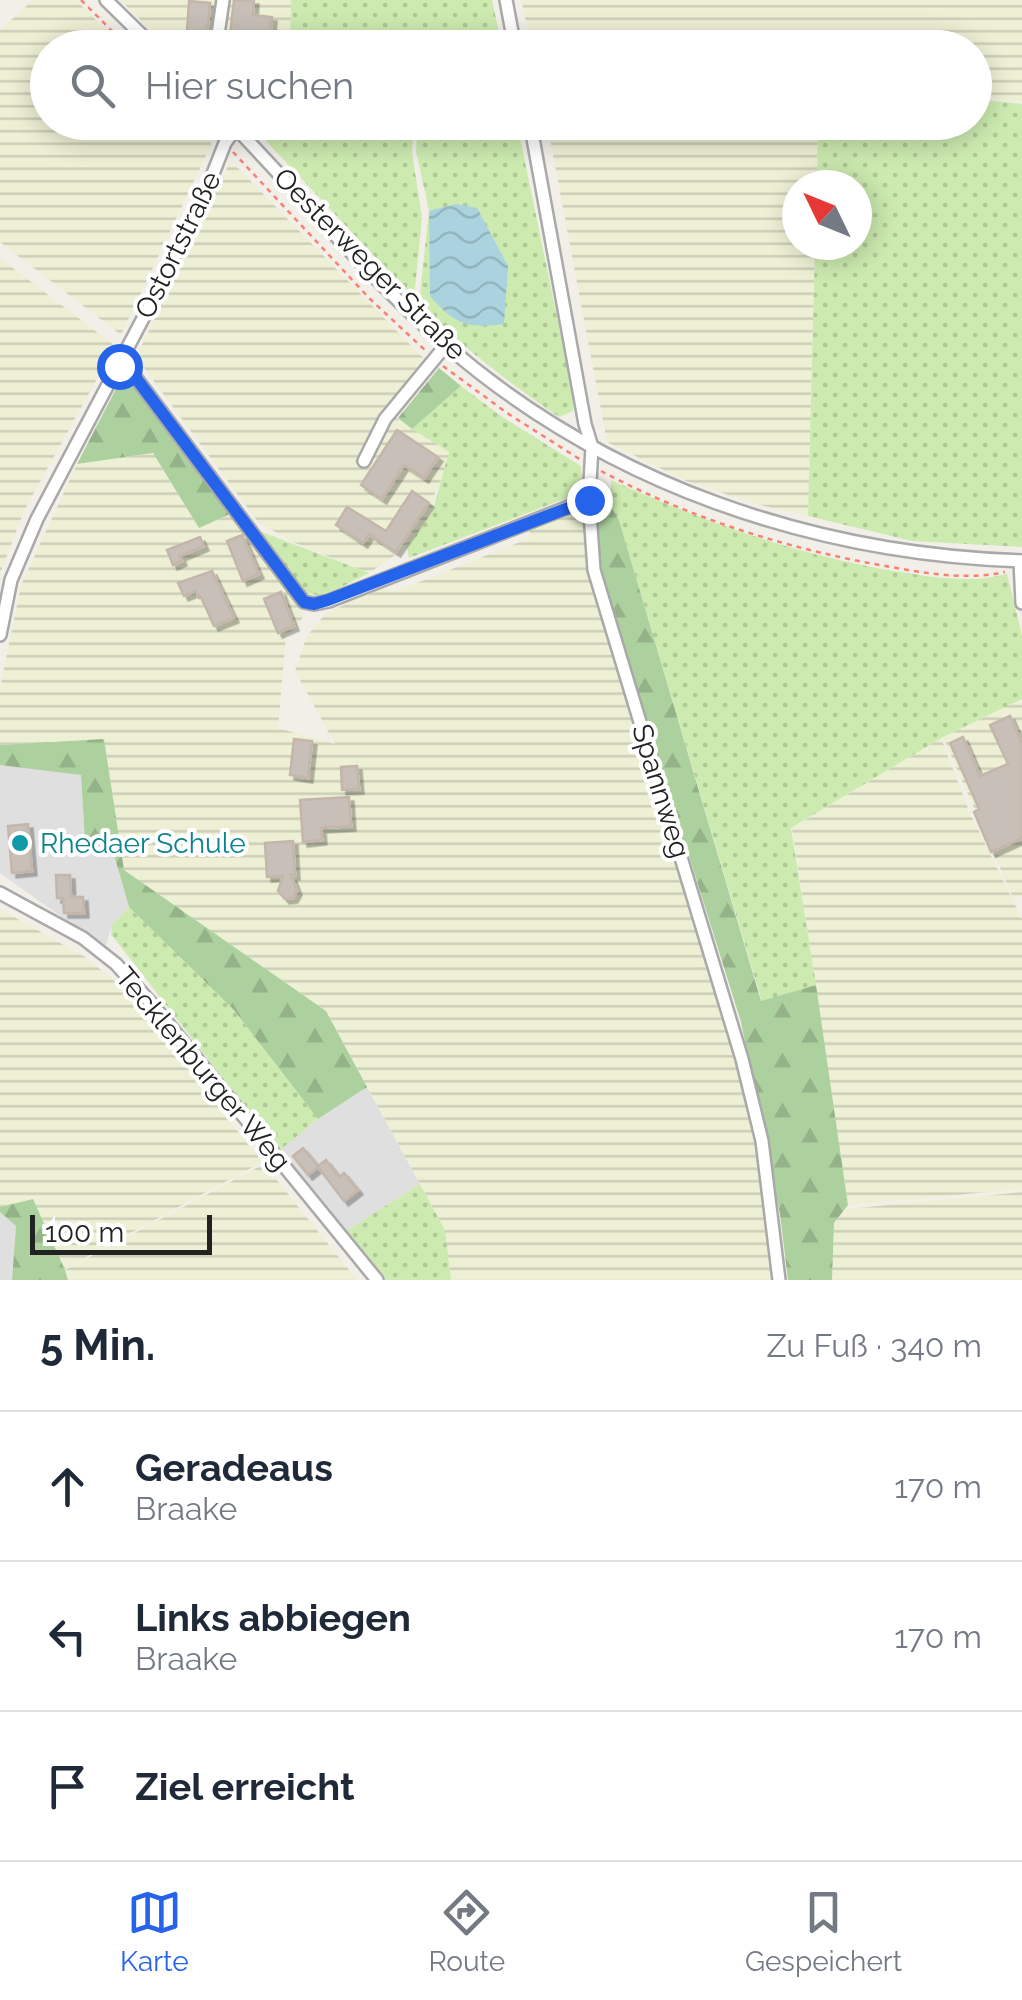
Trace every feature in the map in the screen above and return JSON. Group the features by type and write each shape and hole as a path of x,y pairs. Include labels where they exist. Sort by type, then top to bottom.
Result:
{"street":[{"path":"106,0 136,30"},
{"path":"219,30 223,0"},
{"path":"506,0 512,30"},
{"name":"Ostortstraße","path":"0,635 11,580 31,534 206,194 226,140"},
{"name":"Oesterweger Straße","path":"247,140 388,290 446,345 519,401 592,447 696,496 801,531 914,553 1021,561"},
{"name":"Spannweg","path":"533,140 592,447 589,500 594,570 742,1058 762,1141 779,1280"},
{"path":"364,460 385,419 446,345"},
{"path":"119,366 130,370 304,602 328,600 589,500"},
{"path":"1021,561 1022,603"},
{"name":"Tecklenburger Weg","path":"0,893 83,938 116,964 377,1280"}],"path":[{"path":"81,0 111,30"}],"shaded area":[{"path":"0,763 81,775 85,841 110,841 129,907 112,925 105,948 0,873"},
{"path":"367,1087 420,1184 345,1232 279,1151"},
{"path":"0,1212 16,1226 12,1280 0,1280"}],"green space":[{"path":"33,0 76,0 106,30 30,30 30,140 211,140 121,335 0,242 0,30"},
{"path":"120,0 291,0 290,30 151,30"},
{"path":"291,0 492,0 498,30 290,30"},
{"path":"521,0 1022,0 1022,102 992,98 992,30 528,30"},
{"path":"992,101 1022,104 1022,547 912,541 808,516 815,260 872,260 872,170 817,170 818,140 992,140"},
{"path":"265,140 413,140 422,218 414,298"},
{"path":"417,140 521,140 574,399 573,411 559,417 540,404 469,349 419,303 429,211"},
{"path":"550,140 818,140 817,170 782,170 782,260 815,260 808,516 686,481 607,442"},
{"path":"229,164 236,166 424,359 384,410 449,452 446,469 435,493 432,513 407,547 369,573 293,542 258,522 136,357"},
{"path":"0,258 115,346 24,511 0,574"},
{"path":"439,368 461,386 412,429 398,418"},
{"path":"132,380 230,514 199,528 153,453 77,464 120,381"},
{"path":"461,386 581,466 582,487 567,498 409,558 407,547 432,513 449,452 412,429"},
{"path":"153,453 199,528 230,514 304,613 298,627 286,635 278,728 335,744 295,671 307,636 326,613 383,588 397,591 530,538 529,525 573,509 584,521 586,566 744,1082 760,1174 771,1280 451,1280 445,1230 326,1011 124,870 104,740 0,745 0,688 21,585 77,464"},
{"path":"611,480 715,523 819,555 937,577 979,579 1007,574 1022,635 1022,699 943,737 791,828 816,985 762,1002 619,520 611,507"},
{"path":"595,498 611,507 619,520 761,1001 816,985 848,1205 834,1223 832,1280 788,1280 780,1214 741,1022 599,568"},
{"path":"254,529 369,573 324,596 299,592"},
{"path":"1022,699 1022,895 1014,900 943,737"},
{"path":"941,738 970,813 1022,919 1022,1189 848,1205 792,828"},
{"path":"104,739 124,870 326,1011 367,1087 318,1119 234,1010 129,907 110,841 85,842 81,775 0,765 0,745"},
{"path":"129,907 234,1010 318,1119 279,1151 111,934 112,925"},
{"path":"0,909 85,957 128,992 262,1162 64,1269 33,1199 0,1207"},
{"path":"264,1164 357,1280 68,1280 65,1270"},
{"path":"420,1184 445,1230 451,1280 386,1280 345,1232"},
{"path":"1022,1192 1022,1280 832,1280 834,1223 847,1209"},
{"path":"33,1199 68,1280 12,1280 16,1226 0,1212 0,1207"}],"water":[{"path":"456,204 477,208 508,266 504,324 480,326 462,322 446,313 430,296 429,211"}],"building":[{"path":"234,0 254,0 253,15 272,17 271,30 231,30"},
{"path":"189,1 210,3 207,30 187,30"},
{"path":"397,430 438,457 424,478 404,465 382,499 361,485"},
{"path":"412,491 429,503 396,552 369,534 363,543 336,525 347,507 386,531"},
{"path":"242,535 259,574 243,581 227,541"},
{"path":"200,537 204,546 180,556 182,561 173,565 167,550"},
{"path":"212,571 234,618 214,626 196,591 184,596 178,583"},
{"path":"281,592 294,626 278,633 264,599"},
{"path":"1010,716 1022,743 1022,838 991,852 974,812 979,809 950,743 963,737 980,776 1008,764 990,725"},
{"path":"294,739 312,741 308,778 290,775"},
{"path":"357,766 359,789 342,790 341,767"},
{"path":"349,797 351,826 321,828 322,840 303,842 300,800"},
{"name":"Rhedaer Schule","path":"28,824 32,871 12,873 8,826"},
{"path":"293,841 295,875 291,875 297,891 293,898 285,899 278,891 283,876 267,877 265,843"},
{"path":"56,875 70,875 71,897 83,897 84,913 64,913 63,898 57,898"},
{"path":"303,1148 318,1166 326,1160 339,1177 344,1173 358,1190 344,1201 318,1167 308,1175 293,1156"}],"place":[{"name":"Rhedaer Schule","path":"20,843"}],"route":[{"path":"119,366 130,370 304,602 328,600 589,500"}]}
